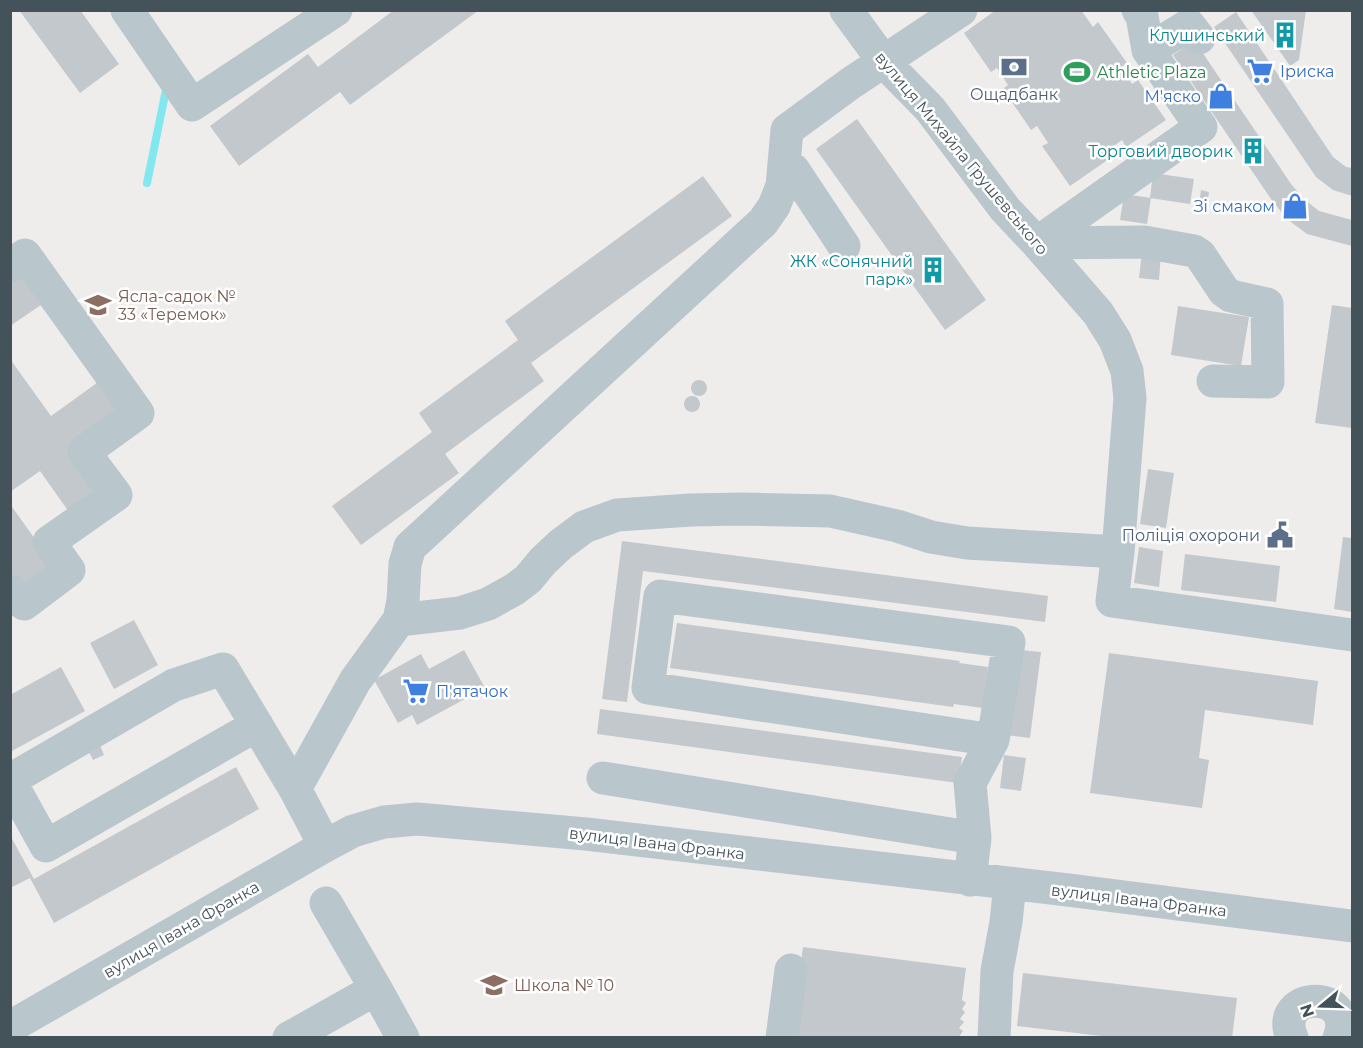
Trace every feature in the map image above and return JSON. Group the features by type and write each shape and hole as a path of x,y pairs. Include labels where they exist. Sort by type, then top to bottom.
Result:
{"street":[{"path":"127,10 192,105 336,10"},
{"name":"вулиця Михайла Грушевського","path":"846,10 885,62 930,110 1005,209 1098,313 1115,340 1127,371 1130,398 1112,601 1353,635"},
{"path":"295,789 355,681 399,620 403,601 405,564 410,547 764,222 782,186 787,130 851,83 961,10"},
{"path":"1037,243 1201,127 1148,50 1142,16 1138,10"},
{"path":"1148,50 1189,25 1199,38"},
{"path":"784,165 793,169 844,246"},
{"path":"1037,243 1144,242 1194,251 1200,255 1224,291 1231,296 1267,304 1268,382 1213,381"},
{"path":"10,266 25,255 138,413 84,452 116,495 49,542 69,570 24,604 10,591"},
{"path":"399,620 460,614 488,604 528,579 543,561 584,526 617,515 742,509 830,511 897,526 931,537 968,543 1118,552"},
{"path":"970,880 975,838 970,783 993,740 1010,642 660,596 648,688 993,740"},
{"path":"257,725 45,846 10,780 174,685 223,669 257,725 295,789 325,846"},
{"path":"603,778 975,838"},
{"name":"вулиця Івана Франка","path":"10,1027 353,831 384,822 417,819 586,834 1068,890 1353,926"},
{"path":"994,1038 997,971 1010,884"},
{"path":"326,903 403,1038"},
{"path":"782,1038 792,970"},
{"path":"290,1038 376,989"},
{"path":"1292,1038 1289,1027 1292,1015 1300,1005 1307,1002 1318,1000 1329,1004 1338,1014 1344,1026"}],"building":[{"path":"19,10 80,10 119,64 80,93"},
{"path":"394,10 479,10 350,105 340,92 239,166 210,126 308,54 318,67"},
{"path":"996,10 1007,12 1009,10 1081,10 1093,27 1098,22 1127,63 1121,67 1132,84 1138,80 1166,120 1126,147 1122,140 1105,152 1109,159 1070,186 1042,146 1048,143 1037,126 1031,130 1003,89 1008,85 997,68 991,72 964,33"},
{"name":"Клушинський","path":"1251,10 1306,10 1299,60 1290,66"},
{"name":"Торговий дворик","path":"1236,12 1333,157 1346,167 1352,168 1352,196 1333,190 1316,177 1214,27"},
{"name":"Торговий дворик","path":"1194,40 1291,184 1305,200 1319,211 1352,220 1352,246 1307,234 1287,219 1271,199 1173,55"},
{"path":"857,119 986,300 945,330 816,149"},
{"path":"1153,173 1194,179 1190,204 1150,198"},
{"path":"703,176 732,216 531,363 544,381 445,454 459,473 361,545 332,506 432,432 419,413 518,340 505,321"},
{"path":"1201,190 1209,192 1207,205 1199,204"},
{"path":"1124,194 1151,198 1147,224 1120,220"},
{"path":"1142,252 1161,254 1159,280 1139,278"},
{"path":"18,273 41,305 10,326 10,279"},
{"path":"1332,305 1352,308 1352,428 1315,423"},
{"path":"1178,306 1249,317 1241,366 1171,355"},
{"path":"10,359 51,416 101,380 123,412 73,447 102,488 69,512 40,471 10,492"},
{"path":"699,380 707,388 699,396 691,388"},
{"path":"692,396 700,404 692,412 684,404"},
{"path":"1148,469 1174,473 1166,528 1140,524"},
{"path":"10,504 55,567 23,590 10,573"},
{"path":"1343,537 1352,538 1352,612 1334,609"},
{"path":"622,541 1048,596 1045,622 643,571 627,702 602,699"},
{"path":"1139,547 1163,551 1159,587 1134,583"},
{"path":"1185,554 1280,566 1276,602 1181,590"},
{"path":"134,620 158,665 114,689 90,643"},
{"path":"677,623 960,661 959,663 988,667 983,708 954,704 953,707 670,668"},
{"name":"П'ятачок","path":"464,650 485,688 417,725 412,715 398,723 374,680 421,654 429,669"},
{"path":"1021,650 1041,652 1030,738 1006,735"},
{"path":"1109,653 1318,681 1313,725 1205,710 1199,758 1209,760 1202,808 1090,793"},
{"path":"61,667 85,711 10,752 10,695"},
{"path":"600,709 962,757 958,783 597,734"},
{"path":"99,743 104,755 93,760 87,748"},
{"path":"1004,755 1026,758 1021,791 1000,788"},
{"path":"236,767 259,809 54,923 30,878 10,888 10,835 34,879"},
{"path":"803,947 966,968 962,1000 966,1003 962,1009 965,1012 960,1019 964,1022 959,1028 963,1031 958,1038 791,1038"},
{"path":"1023,973 1237,998 1232,1038 1118,1038 1017,1026"}],"waterway":[{"path":"147,183 167,85"}],"place":[{"name":"Клушинський","path":"1285,35"},
{"name":"Ощадбанк","path":"1014,67"},
{"name":"Іриска","path":"1260,71"},
{"name":"Athletic Plaza","path":"1077,72"},
{"name":"М'яско","path":"1221,96"},
{"name":"Торговий дворик","path":"1253,151"},
{"name":"Зі смаком","path":"1295,206"},
{"name":"ЖК «Сонячний парк»","path":"933,270"},
{"name":"Ясла-садок № 33 «Теремок»","path":"98,305"},
{"name":"Поліція охорони","path":"1280,535"},
{"name":"П'ятачок","path":"416,691"},
{"name":"Школа № 10","path":"494,985"}]}
